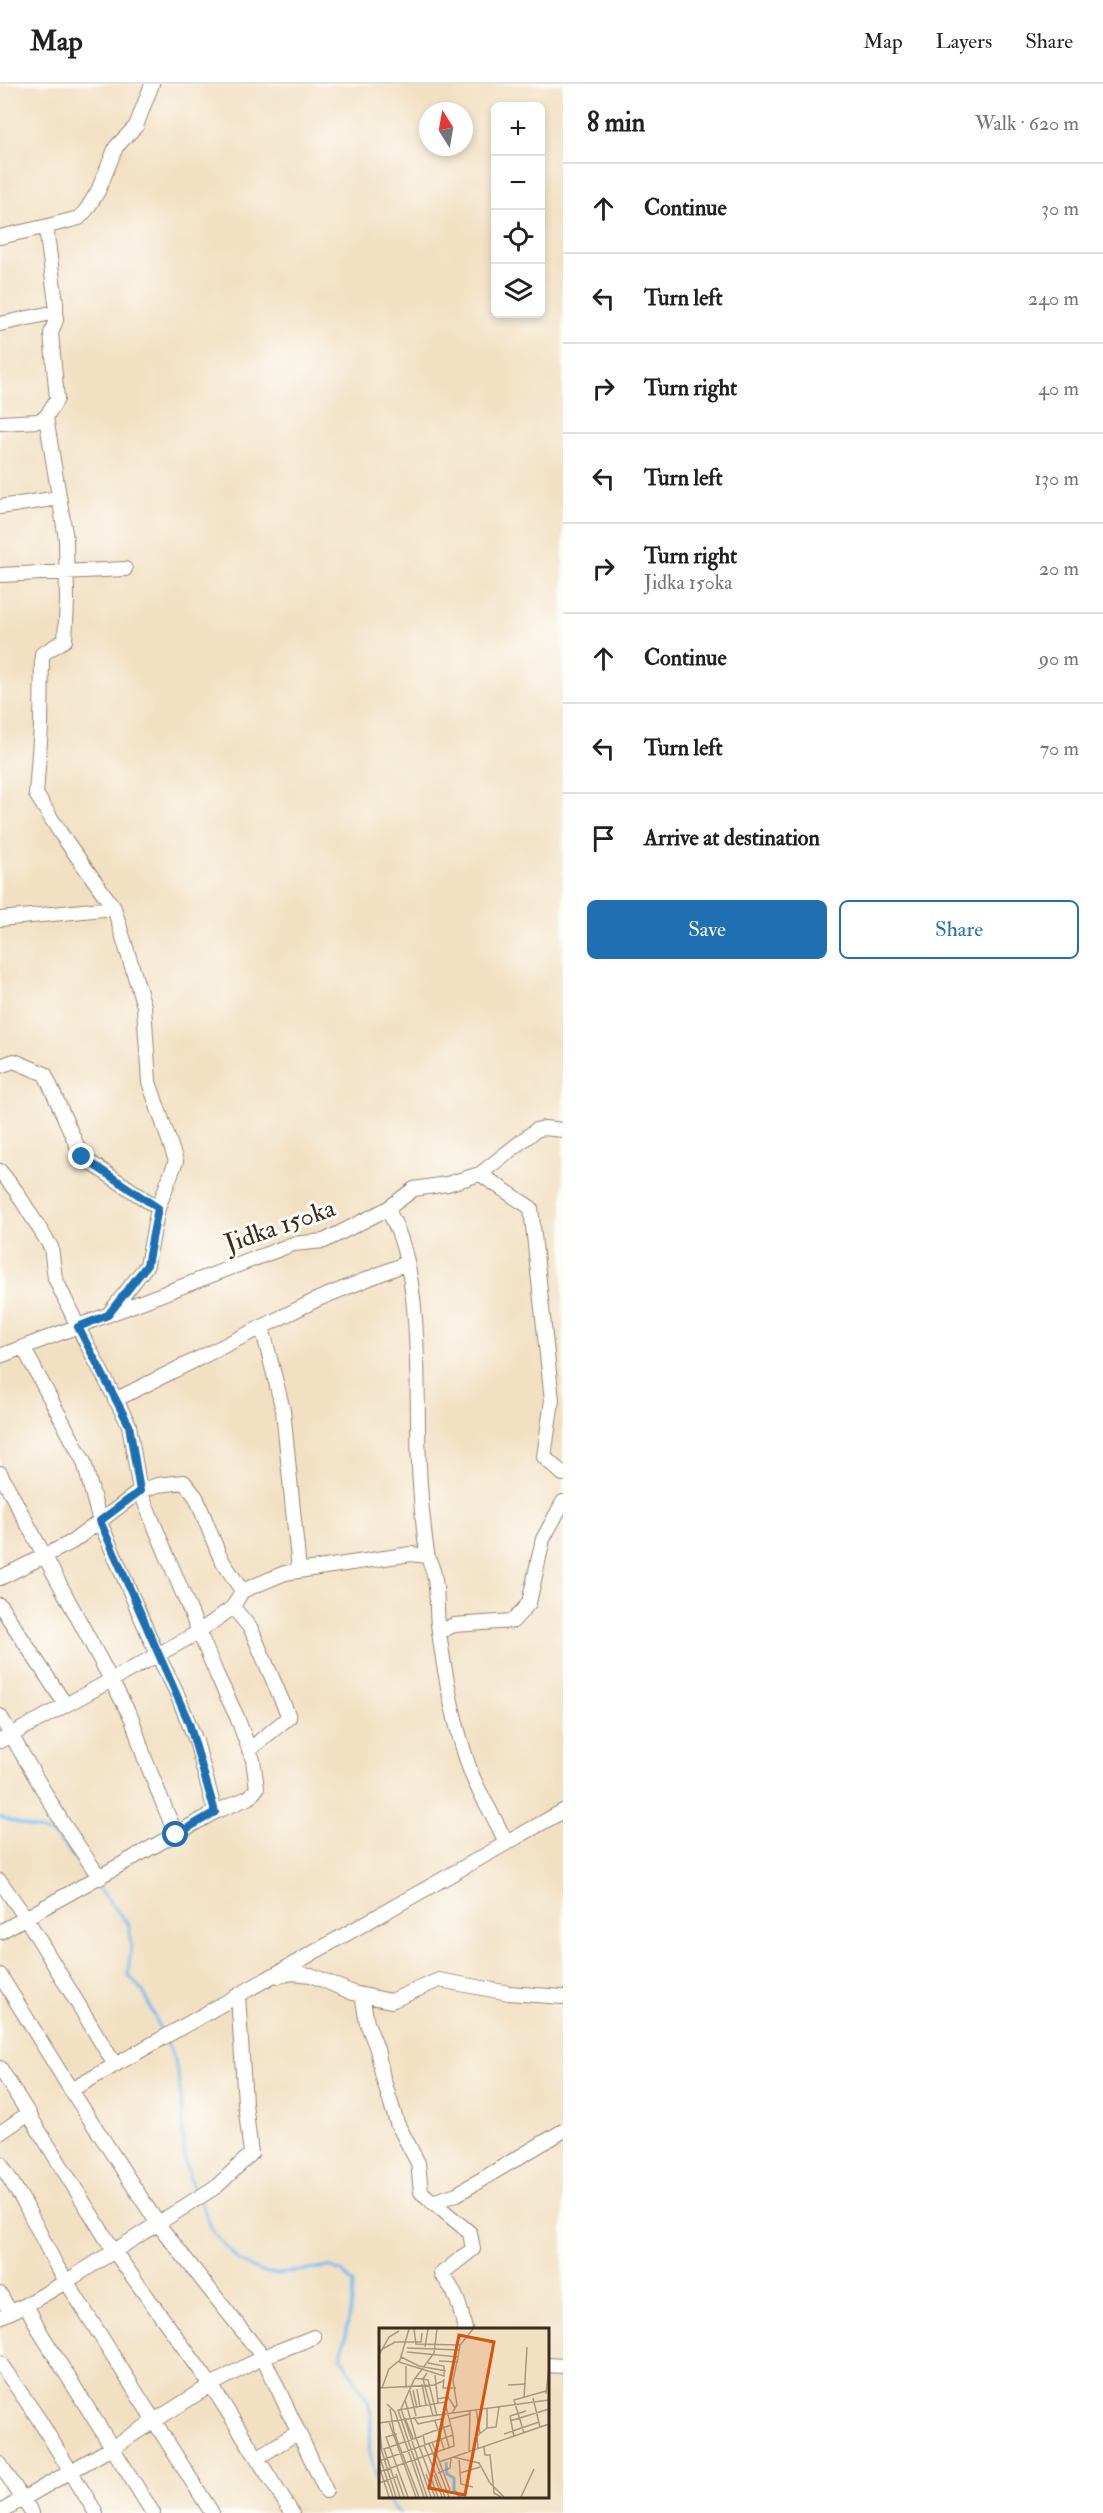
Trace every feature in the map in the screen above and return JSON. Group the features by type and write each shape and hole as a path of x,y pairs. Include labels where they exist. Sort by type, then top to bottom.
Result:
{"street":[{"path":"0,237 79,218 98,191 116,147 136,126 152,84"},
{"path":"0,423 29,423 46,417 57,399 51,333 56,320 56,312 47,235 48,226"},
{"path":"0,324 56,312"},
{"path":"46,417 66,539 65,640 42,654 41,727 36,794 61,834 114,908 144,1006 149,1082 176,1161 158,1208 147,1265 108,1315"},
{"path":"0,507 59,498"},
{"path":"0,575 125,569"},
{"path":"0,919 114,908"},
{"path":"0,1066 14,1061 45,1074 82,1157 158,1208"},
{"name":"Jidka 150ka","path":"0,1356 293,1244 324,1241 387,1209 414,1189 447,1184 480,1174 536,1130 544,1128 563,1130"},
{"path":"0,1171 16,1191 51,1247 55,1278 129,1425 140,1491 217,1675 237,1717 249,1750 257,1788 250,1797 215,1812 0,1932"},
{"path":"480,1174 531,1208 552,1400 543,1457 563,1474"},
{"path":"387,1209 396,1226 407,1263 412,1299 427,1556 435,1575 439,1632 457,1725 471,1772 496,1818 506,1843"},
{"path":"115,1400 318,1299 407,1263"},
{"path":"262,1327 283,1410 299,1570"},
{"path":"23,1347 84,1462 100,1521 196,1741 215,1812"},
{"path":"0,1473 109,1680 132,1719 145,1759 176,1835"},
{"path":"0,1578 72,1542 140,1491 158,1485 184,1482 196,1497 220,1557 242,1591"},
{"path":"439,1632 454,1625 513,1621 529,1603 543,1539 563,1502"},
{"path":"5,1738 157,1653 200,1632 234,1607 242,1591 285,1573 299,1570 411,1554 427,1556"},
{"path":"0,1605 65,1704"},
{"path":"234,1607 251,1629 289,1718 249,1750"},
{"path":"0,1716 5,1738 36,1775 62,1822 100,1878"},
{"path":"71,2090 563,1811"},
{"path":"0,1881 26,1918 115,2065"},
{"path":"266,1980 293,1973 311,1976 362,1995 391,2001 439,1980 460,1982 509,1993 563,1997"},
{"path":"0,1975 158,2224 263,2357 326,2491"},
{"path":"0,2294 5,2315 26,2305 217,2186 251,2154 238,1995"},
{"path":"362,1995 367,2023 377,2049 397,2123 418,2163 421,2192 470,2233 473,2249 441,2274 450,2284 458,2301 465,2328"},
{"path":"0,2068 114,2251 211,2385 292,2513"},
{"path":"0,2133 29,2113"},
{"path":"432,2202 457,2194 563,2131"},
{"path":"0,2163 67,2281 212,2513"},
{"path":"26,2305 42,2335 153,2513"},
{"path":"0,2512 112,2447 211,2385 263,2357 314,2337"},
{"path":"0,2363 39,2418 96,2513"},
{"path":"548,2365 563,2366"},
{"path":"257,2458 298,2432"},
{"path":"0,2464 32,2513"}],"waterway":[{"path":"0,1817 54,1835 89,1877"},
{"path":"95,1884 129,1925 131,1947 128,1974 144,1993 163,2035"},
{"path":"166,2041 174,2059 178,2078 185,2156 196,2194"},
{"path":"201,2203 214,2234 239,2261 260,2272 278,2274 329,2267 342,2272 353,2283 352,2302 341,2357 368,2401 372,2420 369,2449 379,2487"},
{"path":"387,2498 399,2513"}],"route":[{"path":"82,1157 158,1208 147,1265 108,1315 78,1327 129,1425 140,1491 100,1521 189,1723 215,1812 176,1835"}]}
